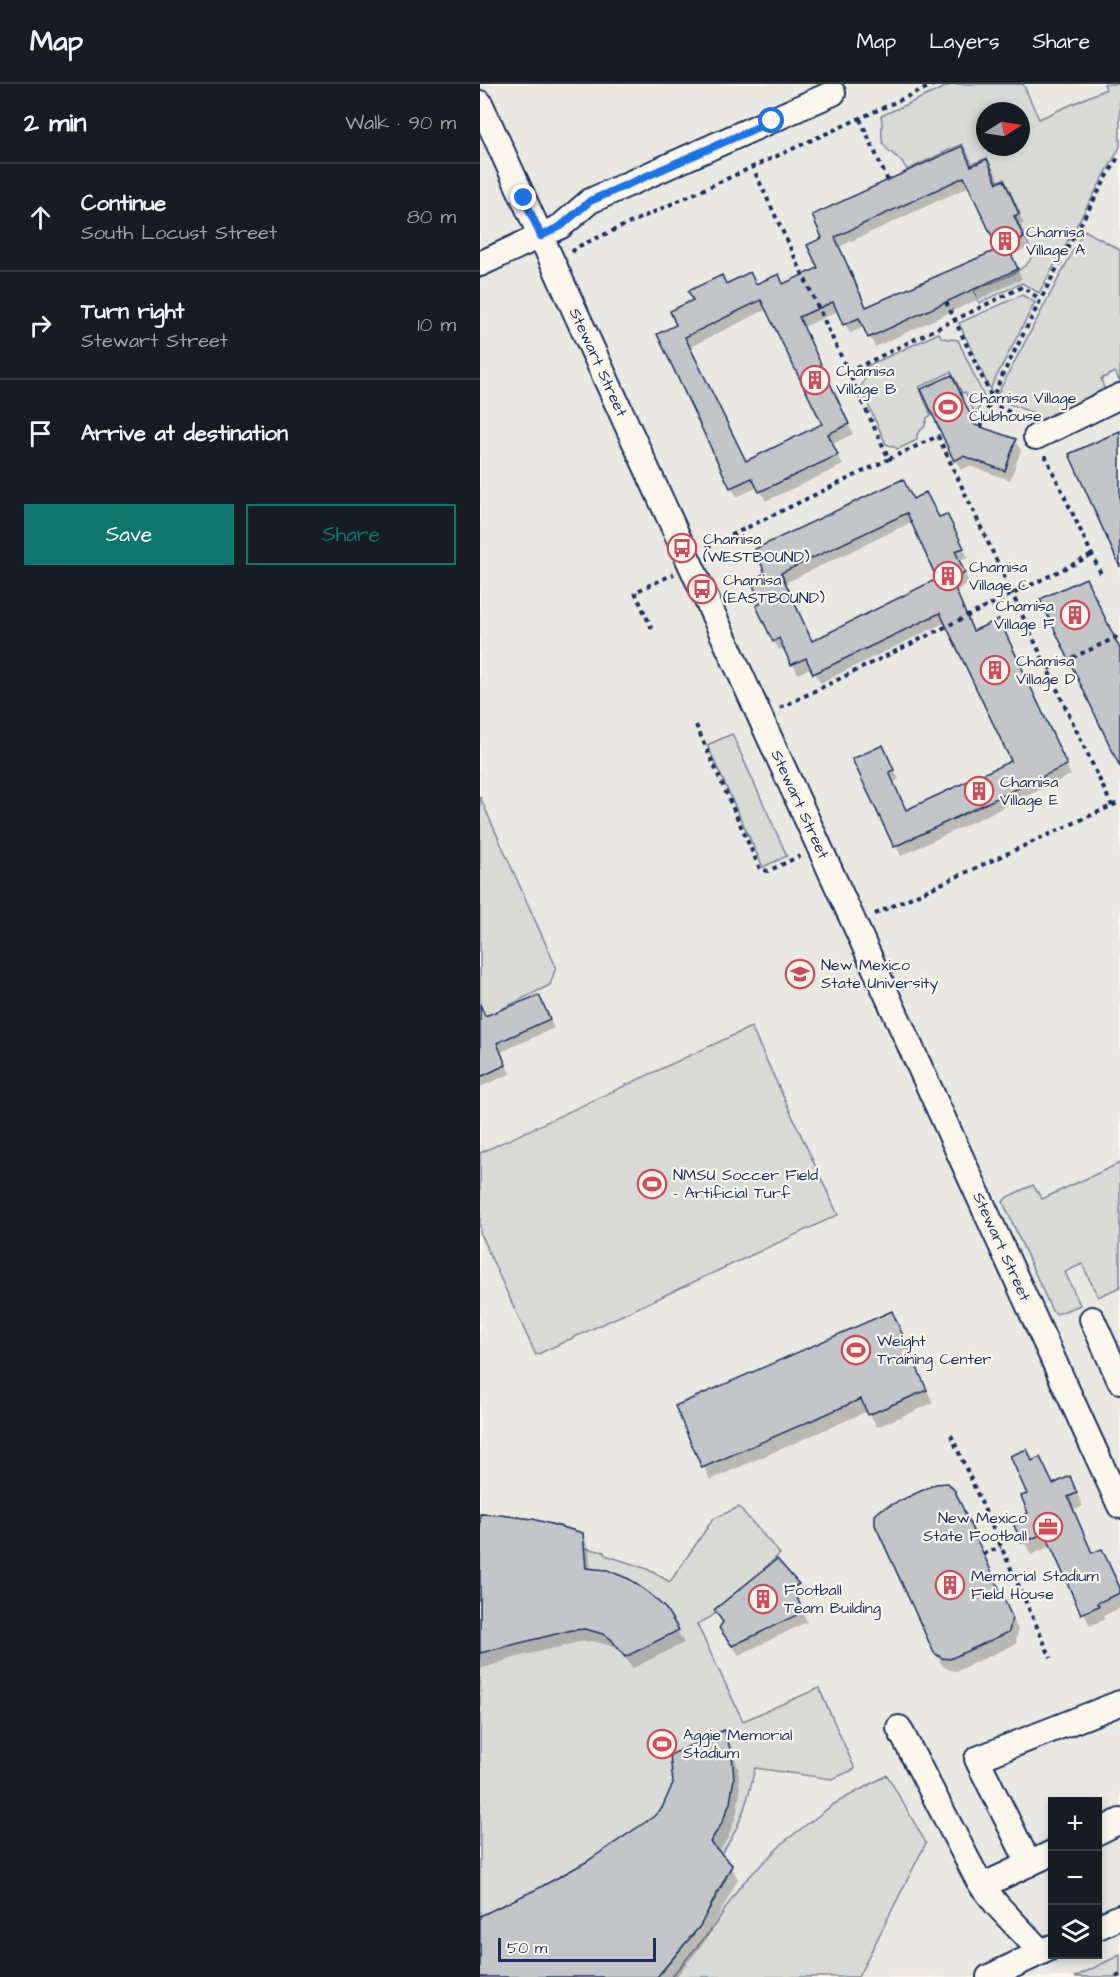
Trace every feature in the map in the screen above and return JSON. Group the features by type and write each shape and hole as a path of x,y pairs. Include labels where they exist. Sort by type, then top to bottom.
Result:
{"street":[{"path":"480,264 561,226 590,201 833,93"},
{"name":"Stewart Street","path":"480,103 1120,1506"},
{"path":"1036,437 1120,396"},
{"path":"1092,1319 1120,1381"},
{"path":"1029,1864 977,1759 1120,1703"},
{"path":"898,1728 982,1886 1047,1950 989,1977"},
{"path":"1102,1830 1120,1821"},
{"path":"982,1886 1048,1855"},
{"path":"1102,1925 1120,1917"}],"path":[{"path":"572,252 577,247 935,84"},
{"path":"860,119 888,181"},
{"path":"981,427 991,398 1040,299 1120,154"},
{"path":"753,168 889,459"},
{"path":"848,372 1022,287 1040,299"},
{"path":"946,303 996,406 1026,418 1102,576"},
{"path":"707,547 938,436 1112,806"},
{"path":"780,708 1092,555"},
{"path":"652,629 635,592 692,566"},
{"path":"1048,669 1115,638 1120,633"},
{"path":"696,725 760,869 768,871 800,856 803,863"},
{"path":"875,914 1120,802"},
{"path":"951,1435 1051,1658"},
{"path":"983,1554 1001,1546"},
{"path":"1116,1977 1120,1975"}],"shaded area":[{"name":"New Mexico State University","path":"480,84 1120,84 1120,1977 480,1977"},
{"path":"952,84 1023,84 1039,119 1106,89 1104,84 1120,84 1120,147 1039,293 1022,283 979,303 974,290 1015,272 1023,267 1031,257 1015,217 1020,214 1004,179 998,181 987,158 972,164 962,144 907,170 884,145 881,116"},
{"path":"1084,230 1120,250 1120,382 1115,372 1101,379 1105,391 1038,423 1034,413 995,399"},
{"path":"1022,295 1035,302 990,389 959,323"},
{"path":"939,333 942,338 958,340 984,397 976,416 965,392 962,393 951,372 919,387 931,415 917,434 917,440 898,449 886,444 860,387 865,378 865,367"},
{"path":"732,734 787,856 763,867 707,745"},
{"path":"480,797 556,967 550,985 480,1020"},
{"name":"NMSU Soccer Field - Artificial Turf","path":"751,1027 838,1215 536,1355 480,1234 480,1153"},
{"path":"1120,1163 1120,1287 1098,1297 1082,1264 1065,1272 1080,1305 1057,1314 1052,1311 1003,1202 1007,1197 1033,1185 1042,1199"},
{"name":"Aggie Memorial Stadium","path":"739,1507 780,1554 711,1617 697,1624 743,1721 819,1688 855,1769 832,1779 755,1768 739,1824 721,1854 732,1865 725,1881 699,1924 657,1977 480,1977 480,1514 532,1520 583,1533 584,1548 604,1552 605,1555 647,1569 670,1582 713,1519"},
{"path":"887,1775 926,1843 858,1977 671,1977 713,1928 740,1886 785,1841 834,1804"},
{"path":"1120,1955 1120,1977 1075,1977"}],"building":[{"path":"962,146 971,166 987,159 997,183 1004,180 1019,214 1014,216 1024,238 1007,245 1018,269 868,338 859,318 843,325 833,302 799,317 849,424 828,434 838,455 759,492 752,478 730,488 657,334 676,325 670,311 693,300 688,291 722,275 726,284 750,272 756,284 779,274 783,284 818,268 807,245 822,238 812,215","holes":["964,177 998,249 1003,247 866,307 835,237","761,300 822,424 746,461 685,337"]},
{"name":"Chamisa Village Clubhouse","path":"952,375 975,425 1016,439 1005,471 963,456 954,461 921,389"},
{"path":"1120,431 1120,567 1069,454"},
{"path":"903,479 913,499 926,492 939,517 947,514 964,548 955,551 965,573 952,581 973,631 999,619 1067,765 894,847 852,759 883,745 894,770 889,772 906,810 1011,761 940,613 813,674 806,658 791,665 779,638 773,642 756,606 761,603 751,581 765,573 755,549","holes":["907,513 937,579 812,641 781,573"]},
{"path":"1086,578 1120,649 1120,767 1040,599"},
{"path":"539,995 550,1019 497,1043 506,1065 480,1077 480,1004 485,1016"},
{"name":"Weight Training Center","path":"892,1311 927,1390 868,1415 861,1399 702,1468 675,1406"},
{"name":"New Mexico State Football","path":"1027,1449 1032,1461 1040,1457 1053,1484 1070,1476 1077,1493 1068,1497 1092,1553 1102,1549 1120,1588 1120,1593 1097,1603 1099,1606 1081,1614 1045,1533 1022,1543 1012,1521 1028,1513 1021,1496 1027,1494 1010,1456"},
{"name":"Memorial Stadium Field House","path":"948,1483 955,1491 1012,1617 1009,1632 950,1659 942,1658 934,1653 875,1525 875,1515 882,1509 936,1484"},
{"path":"480,1514 533,1519 583,1533 586,1568 607,1570 629,1579 666,1609 679,1630 625,1657 611,1639 585,1629 572,1630 480,1653"},
{"name":"Football Team Building","path":"777,1559 799,1584 793,1587 803,1612 732,1646 719,1628 723,1622 714,1610"},
{"path":"724,1730 732,1754 734,1778 730,1803 721,1825 710,1842 732,1865 700,1926 657,1977 480,1977 480,1916 539,1888 586,1862 653,1817 662,1808 673,1783 670,1755"}],"place":[{"name":"Chamisa Village A","path":"1005,241"},
{"name":"Chamisa Village B","path":"815,380"},
{"name":"Chamisa Village Clubhouse","path":"948,407"},
{"name":"Chamisa (WESTBOUND)","path":"682,548"},
{"name":"Chamisa Village C","path":"948,576"},
{"name":"Chamisa (EASTBOUND)","path":"702,589"},
{"name":"Chamisa Village F","path":"1075,615"},
{"name":"Chamisa Village D","path":"995,670"},
{"name":"Chamisa Village E","path":"979,791"},
{"name":"New Mexico State University","path":"800,974"},
{"name":"NMSU Soccer Field - Artificial Turf","path":"652,1184"},
{"name":"Weight Training Center","path":"856,1350"},
{"name":"New Mexico State Football","path":"1048,1527"},
{"name":"Memorial Stadium Field House","path":"950,1585"},
{"name":"Football Team Building","path":"763,1599"},
{"name":"Aggie Memorial Stadium","path":"662,1744"}],"route":[{"path":"524,198 541,236 561,226 590,201 772,121"}]}
